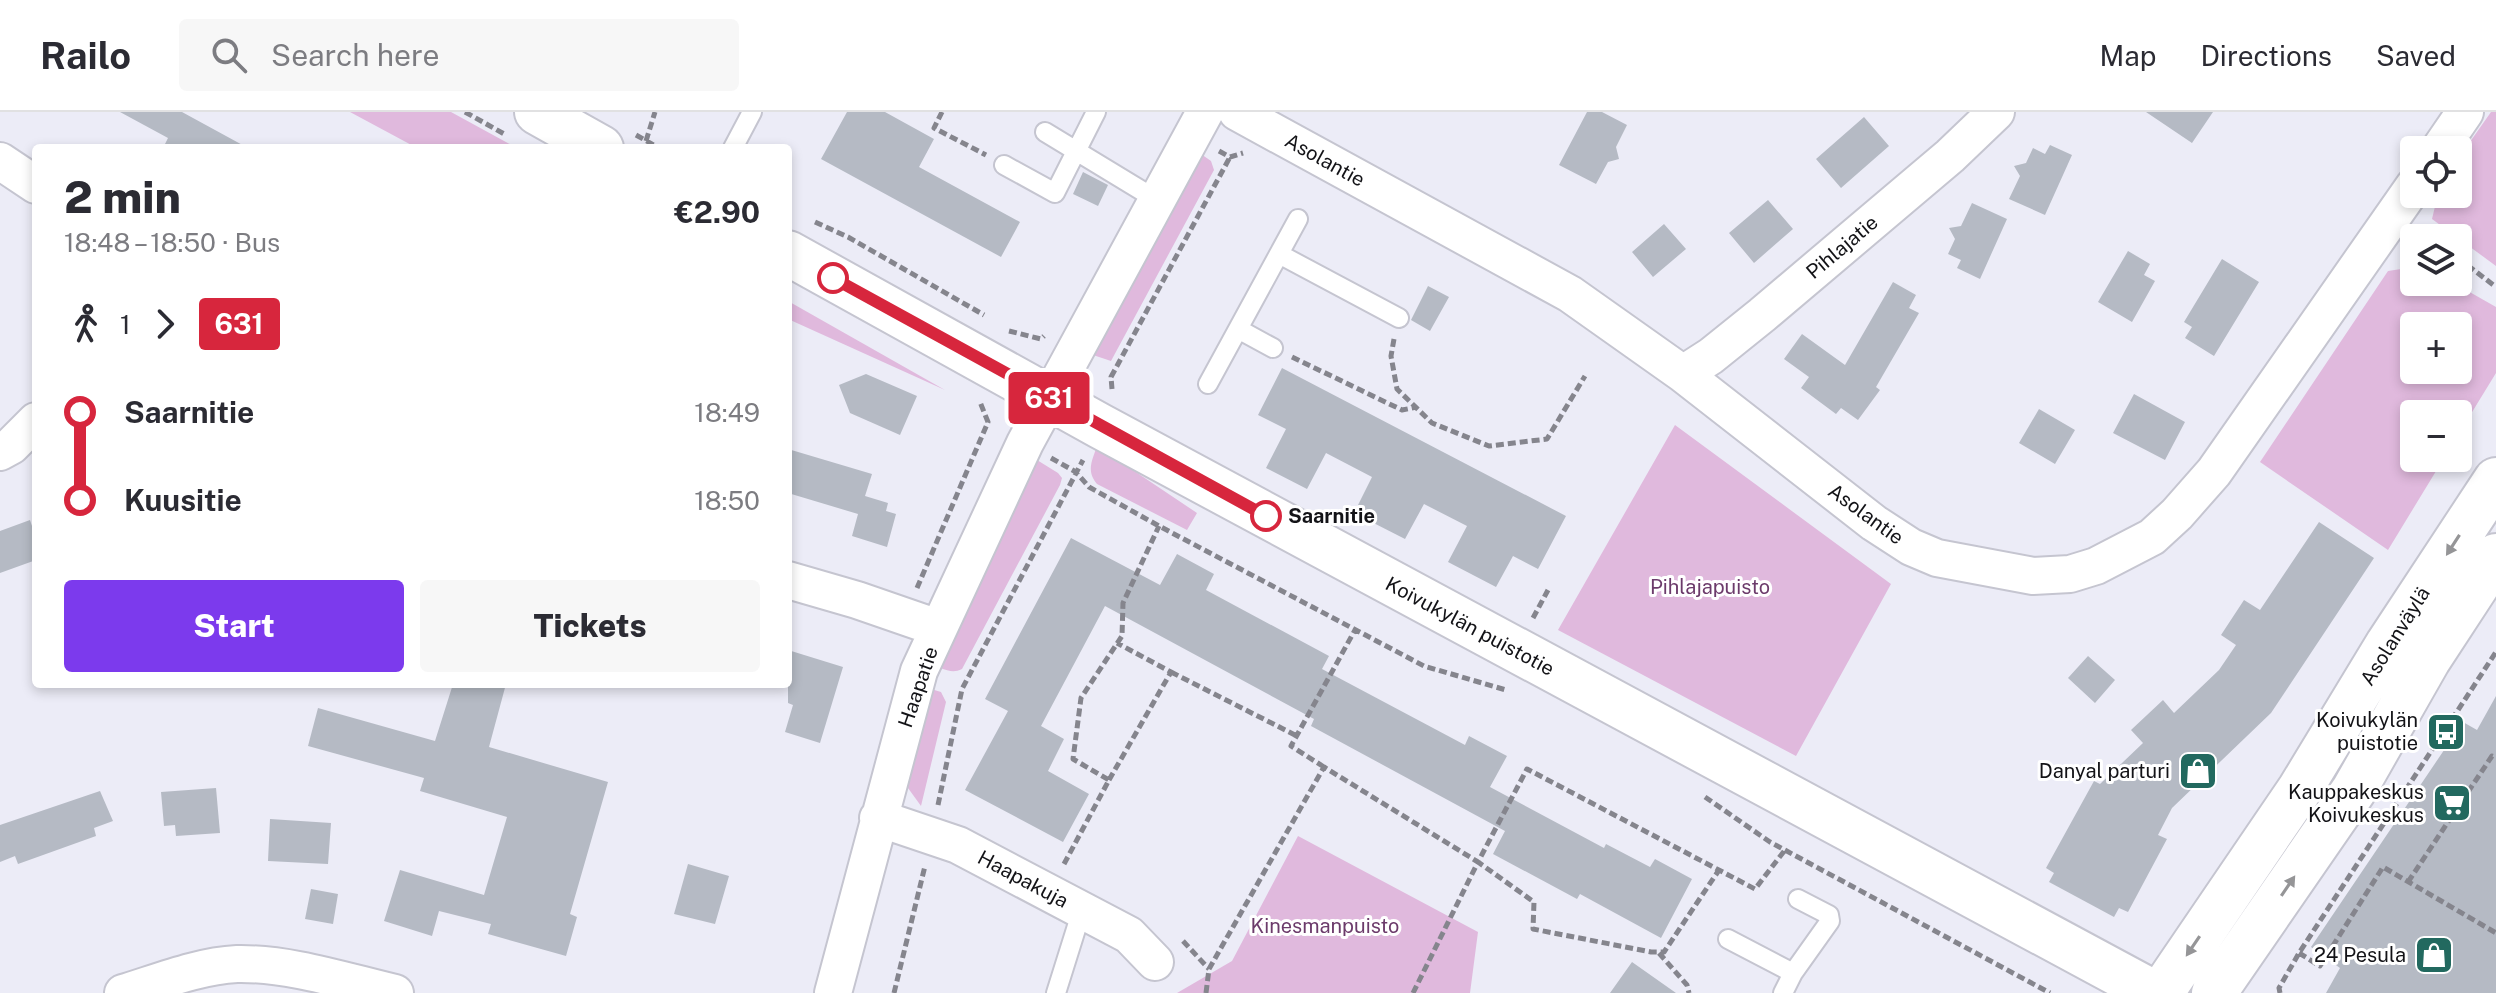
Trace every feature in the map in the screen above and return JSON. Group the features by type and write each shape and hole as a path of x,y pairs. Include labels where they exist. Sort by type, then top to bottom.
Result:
{"street":[{"name":"Asolantie","path":"1237,112 1570,294 1683,374 1874,523 1911,547 1937,558 2033,576 2070,574 2096,566 2152,537 2177,514 2214,472 2400,206"},
{"name":"Pihlajatie","path":"1683,374 1762,315 1950,156 1996,112"},
{"path":"2449,136 2465,112"},
{"name":"Haapatie","path":"833,993 919,671 1048,397 1199,124"},
{"path":"528,127 587,144"},
{"path":"0,161 32,182"},
{"name":"Koivukylän puistotie","path":"800,237 999,347 1048,397 2154,993"},
{"path":"0,452 11,446 32,425"},
{"name":"Asolanväylä","path":"2161,993 2306,780 2388,644 2496,480"},
{"name":"Asolanväylä","path":"2214,993 2354,790 2428,660 2496,556"},
{"path":"792,581 938,628"},
{"name":"Haapakuja","path":"878,818 958,845 1129,935 1155,962"},
{"path":"123,993 193,972 236,964 288,969 395,993"}],"lane":[{"path":"735,144 752,112"},
{"path":"1004,165 1055,193 1096,112"},
{"path":"1045,132 1157,200"},
{"path":"1208,384 1298,219"},
{"path":"1279,254 1399,318"},
{"path":"1238,329 1273,348"},
{"path":"1783,993 1793,973 1830,921 1829,915 1798,899"},
{"path":"1056,993 1082,910"},
{"path":"1728,939 1793,973"}],"path":[{"path":"465,112 528,127"},
{"path":"646,141 655,112"},
{"path":"942,112 934,128 1004,165"},
{"path":"1199,124 1230,157"},
{"path":"894,993 932,835 962,689 1113,402 1111,377 1230,157 1247,152"},
{"path":"800,237 848,237 999,347 975,388 988,422 1076,472 1089,487 1424,666 1511,691"},
{"path":"2472,269 2496,287"},
{"path":"1399,318 1391,356 1397,389 1432,423 1489,446 1547,439 1585,376"},
{"path":"1273,348 1402,410 1417,407"},
{"path":"904,616 988,422"},
{"path":"1109,780 1073,759 1081,698 1122,636 1123,603 1159,526"},
{"path":"1355,630 1291,746 1478,862 1534,902 1533,929 1664,952 1719,870"},
{"path":"1117,643 1297,736"},
{"path":"2280,993 2279,988 2299,953 2496,652"},
{"path":"1059,874 1171,672"},
{"path":"2408,882 2492,756 2496,758"},
{"path":"1206,993 1209,969 1324,767"},
{"path":"1413,993 1527,769 1755,889 1785,850"},
{"path":"1692,789 1785,850 2050,993"},
{"path":"2299,953 2320,966 2383,867 2496,933"},
{"path":"1658,952 1687,985 1689,993"}],"green space":[{"path":"350,112 451,112 510,144 410,144"},
{"path":"2491,112 2496,112 2496,266 2472,248 2472,224 2439,224 2432,219 2435,208 2472,208 2472,139"},
{"path":"1201,154 1211,161 1214,170 1111,361 1093,355 1097,344"},
{"path":"2400,269 2400,296 2472,296 2472,293 2496,307 2496,373 2472,412 2472,400 2400,400 2400,472 2435,472 2388,550 2260,462 2388,271"},
{"path":"792,303 945,390 792,321"},
{"name":"Pihlajapuisto","path":"1675,425 1891,584 1796,756 1558,630"},
{"path":"1097,446 1197,513 1187,530 1097,484 1091,470"},
{"path":"1037,460 1058,473 1062,478 1060,485 962,669 951,671 940,668"},
{"path":"931,689 941,692 946,702 921,806 908,788 908,770"},
{"name":"Kinesmanpuisto","path":"1298,836 1478,932 1470,993 1177,993 1232,961"}],"building":[{"path":"120,112 182,112 241,144 165,144 168,138"},
{"path":"847,112 885,112 934,139 919,167 1020,222 1001,257 821,159"},
{"path":"1587,112 1602,112 1627,125 1616,147 1619,159 1608,162 1596,184 1559,165"},
{"path":"2146,112 2213,112 2192,143"},
{"path":"1864,117 1889,146 1841,188 1816,159"},
{"path":"2050,145 2072,155 2045,215 2009,199 2020,176 2014,166 2026,163 2033,148 2045,154"},
{"path":"1083,172 1108,185 1098,206 1073,194"},
{"path":"1768,200 1793,229 1754,263 1729,233"},
{"path":"1972,203 2007,219 1980,279 1957,268 1961,260 1948,254 1955,239 1949,228 1961,226"},
{"path":"1664,224 1686,249 1653,277 1632,252"},
{"path":"2128,251 2150,264 2144,275 2155,281 2132,322 2098,302"},
{"path":"2222,259 2259,282 2214,356 2185,338 2192,327 2184,322"},
{"path":"1893,282 1916,295 1909,308 1919,313 1876,387 1880,390 1858,420 1841,408 1836,414 1801,388 1809,377 1784,359 1802,334 1845,365"},
{"path":"1428,286 1449,297 1430,331 1411,320"},
{"path":"1282,368 1566,516 1538,569 1513,556 1496,587 1448,562 1467,526 1424,504 1405,539 1354,513 1372,477 1326,453 1307,489 1266,468 1286,429 1258,415"},
{"path":"866,374 917,396 900,435 850,413 839,385"},
{"path":"2134,394 2185,422 2165,460 2113,433"},
{"path":"2039,409 2075,430 2055,464 2019,443"},
{"path":"792,450 872,474 865,496 888,503 886,511 896,514 887,547 852,536 858,514 792,494"},
{"path":"30,520 32,561 0,573 0,531"},
{"path":"2319,522 2374,558 2271,713 2172,808 2158,835 2167,839 2128,912 2119,908 2114,917 2049,882 2054,873 2046,868 2094,781 2100,784 2143,743 2131,730 2163,700 2174,713 2219,670 2236,645 2221,635 2244,600 2260,610"},
{"path":"1071,538 1160,585 1177,554 1214,574 1206,590 1329,656 1322,669 1465,745 1469,736 1507,756 1490,787 1604,848 1606,844 1650,867 1655,859 1692,879 1661,938 1580,894 1577,899 1493,854 1505,831 1311,726 1314,719 1105,606 1041,726 1064,739 1048,771 1089,794 1063,842 965,790 1008,711 985,699"},
{"path":"792,651 843,667 820,743 785,732 793,705 788,703 788,688 792,688"},
{"path":"2088,656 2115,680 2095,703 2068,678"},
{"path":"452,688 505,688 489,747 608,782 570,914 577,917 566,956 488,934 491,924 439,911 432,936 384,921 400,870 484,895 507,817 420,791 424,778 308,746 318,708 435,741"},
{"name":"Kauppakeskus Koivukeskus","path":"2496,696 2496,993 2326,993 2340,968 2311,947 2463,722 2477,730"},
{"path":"216,788 220,833 176,836 175,825 164,826 161,792"},
{"path":"100,791 113,821 94,828 96,836 18,864 15,856 0,862 0,825"},
{"path":"270,819 331,823 328,864 268,861"},
{"path":"688,864 729,876 715,924 674,914"},
{"path":"311,889 338,894 333,924 305,919"},
{"path":"1632,962 1676,993 1610,993"}],"bus line":[{"name":"631","path":"833,278 1266,516"}],"place":[{"name":"Saarnitie","path":"1266,516"},
{"name":"Koivukylän puistotie","path":"2446,732"},
{"name":"Danyal parturi","path":"2198,771"},
{"name":"Kauppakeskus Koivukeskus","path":"2452,803"},
{"name":"24 Pesula","path":"2434,955"}]}
